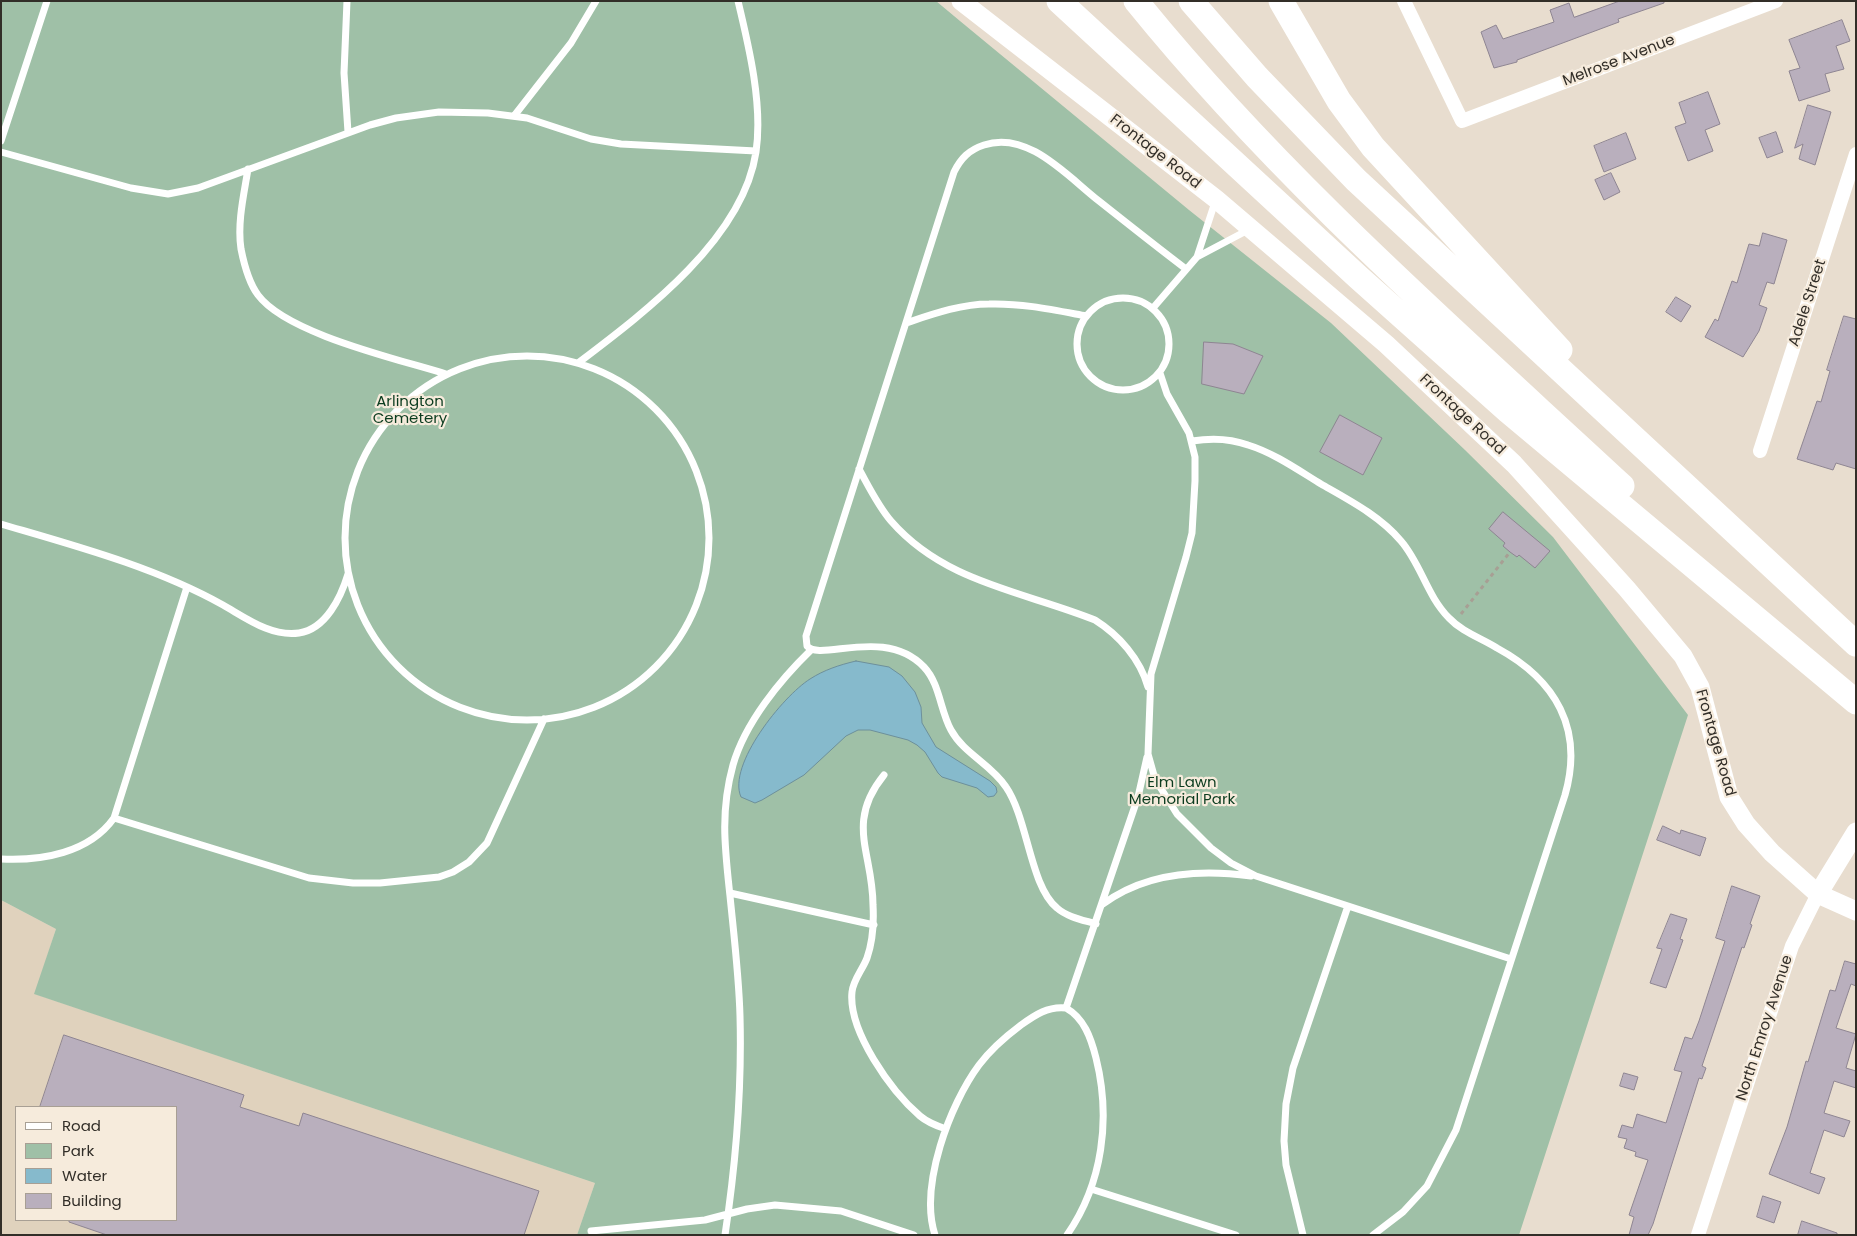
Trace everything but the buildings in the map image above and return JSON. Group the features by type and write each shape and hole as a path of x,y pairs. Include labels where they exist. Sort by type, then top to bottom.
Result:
{"highway":[{"path":"1059,1 1358,277 1508,411 1856,702"},
{"path":"1136,1 1252,134 1335,218 1856,702"},
{"path":"1191,1 1257,77 1356,180 1856,644"},
{"path":"1281,1 1339,101 1373,147 1658,460"}],"street":[{"name":"Frontage Road","path":"961,1 1216,199 1386,344 1514,464 1664,631 1683,656 1700,687 1729,798 1746,824 1765,846 1818,894 1856,912"},
{"name":"Melrose Avenue","path":"1404,1 1462,121 1776,1"},
{"name":"Adele Street","path":"1760,451 1856,154"},
{"name":"North Emroy Avenue","path":"1698,1235 1792,946 1818,894 1856,832"}],"lane":[{"path":"1,141 47,1"},
{"path":"347,1 344,73 348,132"},
{"path":"514,116 571,43 596,1"},
{"path":"578,363 655,302 714,239 739,203 750,178 756,151 757,125 752,70 738,1"},
{"path":"1,152 131,188 168,194 198,188 348,132 420,113 438,112 514,116 592,139 621,144 756,151"},
{"path":"810,650 806,642 806,636 954,172 967,152 990,143 1016,144 1040,155 1186,270"},
{"path":"248,169 243,200 241,248 251,283 258,295 270,308 298,326 446,374"},
{"path":"1153,308 1197,257 1216,199"},
{"path":"1197,257 1251,229"},
{"path":"1116,298 1134,299 1153,308 1164,322 1170,344 1169,355 1160,373 1146,384 1128,390 1108,388 1092,378 1081,363 1078,353 1078,334 1086,316 1099,304 1116,298"},
{"path":"906,323 943,311 988,304 1031,306 1086,316"},
{"path":"534,356 560,358 578,363 610,376 642,397 667,422 688,453 704,492 710,538 704,582 690,621 669,652 645,677 617,696 583,711 544,719 506,719 467,710 432,693 402,670 378,643 360,612 348,574 344,536 349,498 362,460 381,429 405,403 446,374 499,358 534,356"},
{"path":"1066,1008 1138,797 1148,754 1148,690 1151,674 1177,590 1192,533 1195,481 1192,441 1185,424 1167,394 1160,373"},
{"path":"1192,441 1213,438 1248,444 1287,463 1369,512 1402,541 1429,592 1454,624 1514,658 1542,681 1562,712 1571,744 1571,767 1567,788 1463,1109 1438,1168 1427,1186 1403,1212 1373,1235"},
{"path":"860,469 890,520 923,552 970,578 1074,612 1102,625 1110,630 1134,658 1143,672 1148,690"},
{"path":"1,524 139,568 187,587 261,626 282,633 310,630 324,618 340,597 348,574"},
{"path":"1,859 37,858 71,850 99,835 114,818 187,587"},
{"path":"810,650 824,652 877,645 904,652 922,665 935,683 946,719 956,738 964,748 998,777 1013,798 1040,881 1052,904 1070,916 1096,924"},
{"path":"725,1235 737,1137 740,1015 724,843 724,817 733,764 770,695 810,650"},
{"path":"114,818 309,878 380,883 439,877 453,872 469,862 486,843 544,719"},
{"path":"1148,754 1156,779 1177,814 1210,848 1231,863 1256,876 1511,959"},
{"path":"884,775 866,805 863,819 865,852 872,882 874,925 867,958 852,990 852,1001 857,1023 870,1053 909,1105 920,1116 946,1129"},
{"path":"1102,904 1116,894 1154,879 1203,872 1256,876"},
{"path":"730,893 874,925"},
{"path":"1303,1235 1286,1165 1284,1142 1286,1104 1293,1068 1348,906"},
{"path":"936,1235 931,1196 939,1153 946,1129 966,1087 979,1065 996,1045 1034,1015 1056,1007 1066,1008 1076,1014 1083,1022 1094,1052 1102,1085 1102,1138 1097,1170 1091,1189 1067,1235"},
{"path":"1091,1189 1236,1235"},
{"path":"592,1231 705,1220 775,1205 841,1211 914,1235"}],"path":[{"path":"1454,624 1510,552"}],"shaded area":[{"path":"1,900 56,929 35,994 595,1183 577,1235 1,1235"}],"green space":[{"path":"1,1 936,1 1189,210 1331,323 1465,450 1553,537 1688,715 1519,1235 577,1235 595,1183 34,994 56,929 1,900"}],"water":[{"path":"856,661 889,667 902,676 915,692 921,707 922,723 936,747 990,781 996,787 997,792 994,796 988,797 977,788 942,777 925,752 908,740 870,730 858,730 846,736 804,775 762,800 755,803 741,797 739,783 742,767 760,732 773,715 786,700 810,679 832,668"}],"park label":[{"name":"Arlington Cemetery","path":"410,410"},
{"name":"Elm Lawn Memorial Park","path":"1182,792"}]}
